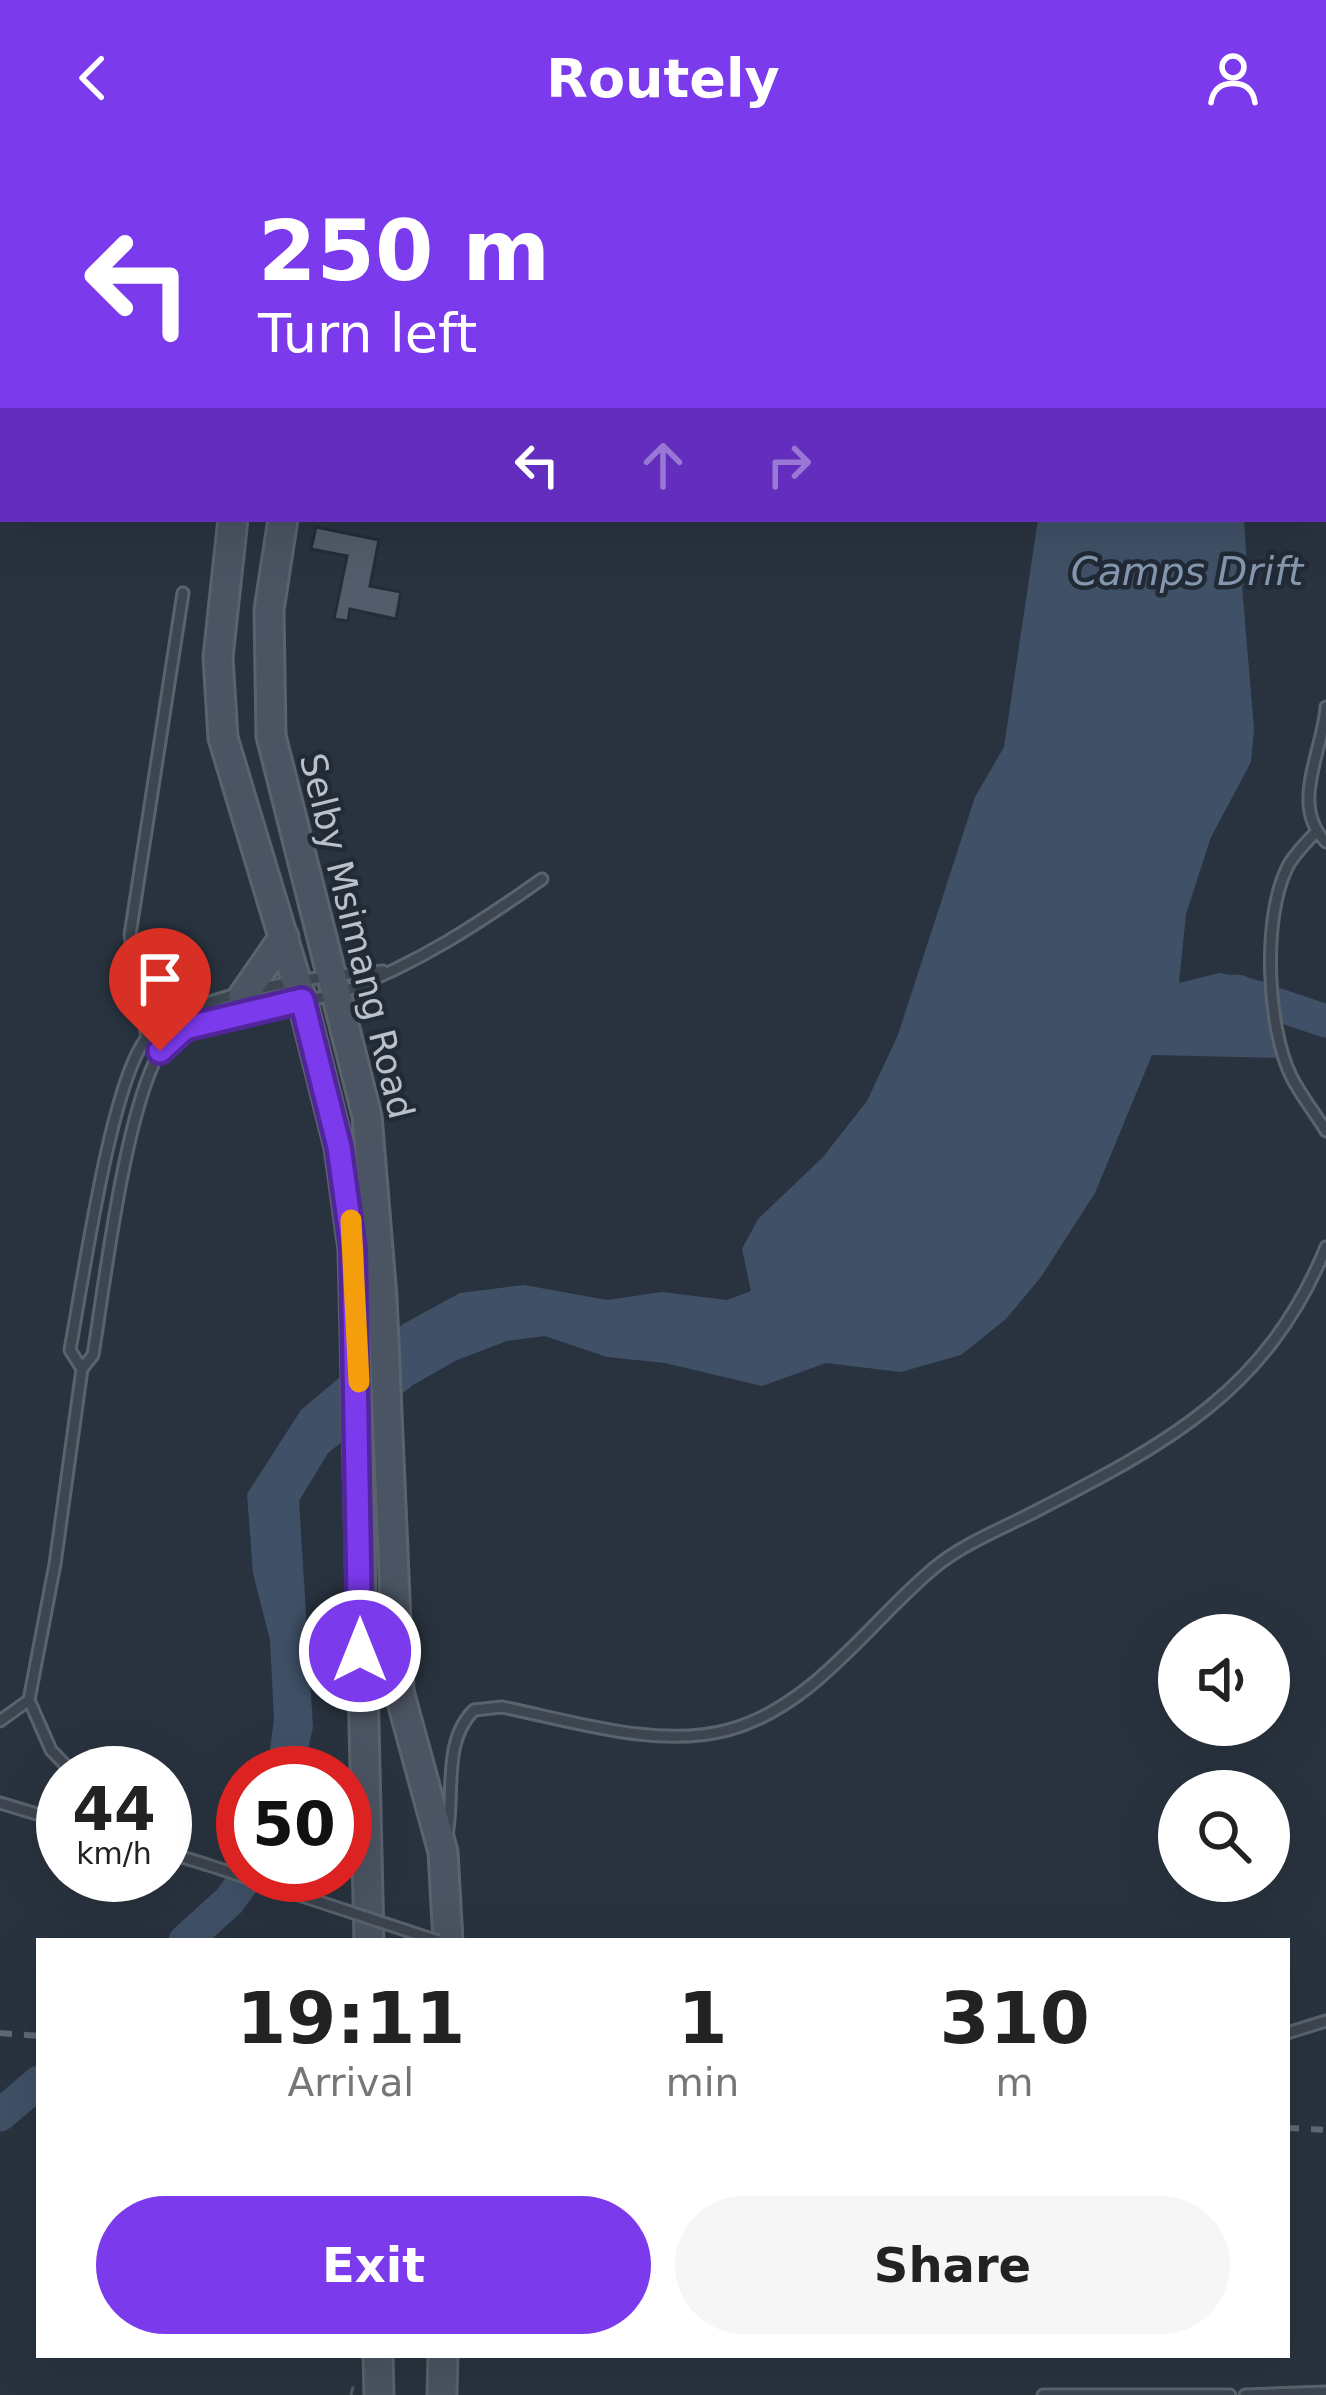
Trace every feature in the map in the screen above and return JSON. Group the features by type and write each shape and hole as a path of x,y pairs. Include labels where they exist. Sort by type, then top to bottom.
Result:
{"main road":[{"name":"Selby Msimang Road","path":"233,522 218,657 224,738 284,937 318,989 367,1116 372,1444 360,1692 369,1938"},
{"name":"Selby Msimang Road","path":"283,522 269,610 271,736 318,989 323,1084 370,1304"},
{"path":"243,996 284,937"},
{"name":"Selby Msimang Road","path":"372,1444 399,1691 443,1852 448,1938"},
{"path":"376,2395 378,2358"},
{"path":"442,2358 442,2395"}],"lane":[{"path":"146,1039 130,935 183,593"},
{"path":"1326,707 1308,796 1316,832 1326,842"},
{"path":"1316,832 1288,865 1279,891 1271,932 1272,979 1291,1076 1326,1131"},
{"path":"49,1746 29,1700 56,1564 82,1369 93,1354 134,1136 160,1051 185,1028 392,971 436,952 542,879"},
{"path":"82,1369 70,1350 85,1272 130,1068 146,1039 179,1016 243,996 318,989 392,971"},
{"path":"443,1852 454,1796 455,1737 474,1710 502,1707 675,1735 723,1731 767,1713 873,1633 946,1559 1145,1455 1198,1418 1238,1383 1297,1307 1326,1246"},
{"path":"0,1720 29,1700"},
{"path":"0,1803 36,1814"},
{"path":"192,1860 429,1938"},
{"path":"1290,2032 1326,2021"},
{"path":"1245,2395 1326,2392"},
{"path":"1043,2395 1230,2395"}],"water":[{"name":"Camps Drift","path":"1038,522 1244,522 1248,583 1242,586 1254,729 1251,762 1211,837 1186,914 1179,983 1220,973 1269,983 1278,1058 1152,1055 1095,1193 1041,1277 1006,1319 961,1355 901,1372 826,1363 762,1386 665,1363 607,1357 545,1336 507,1341 457,1360 413,1385 328,1453 299,1501 313,1727 309,1746 270,1746 274,1719 270,1640 253,1573 247,1494 301,1410 403,1324 460,1293 524,1285 607,1300 662,1292 727,1300 751,1291 742,1249 758,1219 823,1157 867,1101 898,1035 975,797 1004,747"}],"building":[{"path":"316,527 379,540 370,586 401,592 396,619 350,609 348,621 334,619 347,556 311,549"}],"waterway":[{"path":"1237,991 1326,1021"},
{"path":"188,1938 228,1902"},
{"path":"0,2115 36,2085"}],"railway":[{"path":"0,2033 36,2036"},
{"path":"1290,2128 1326,2130"}],"slow traffic":[{"path":"351,1220 359,1382"}],"route":[{"path":"160,1051 172,1036 198,1023 302,1000 350,1209 358,1312 360,1651"}]}
